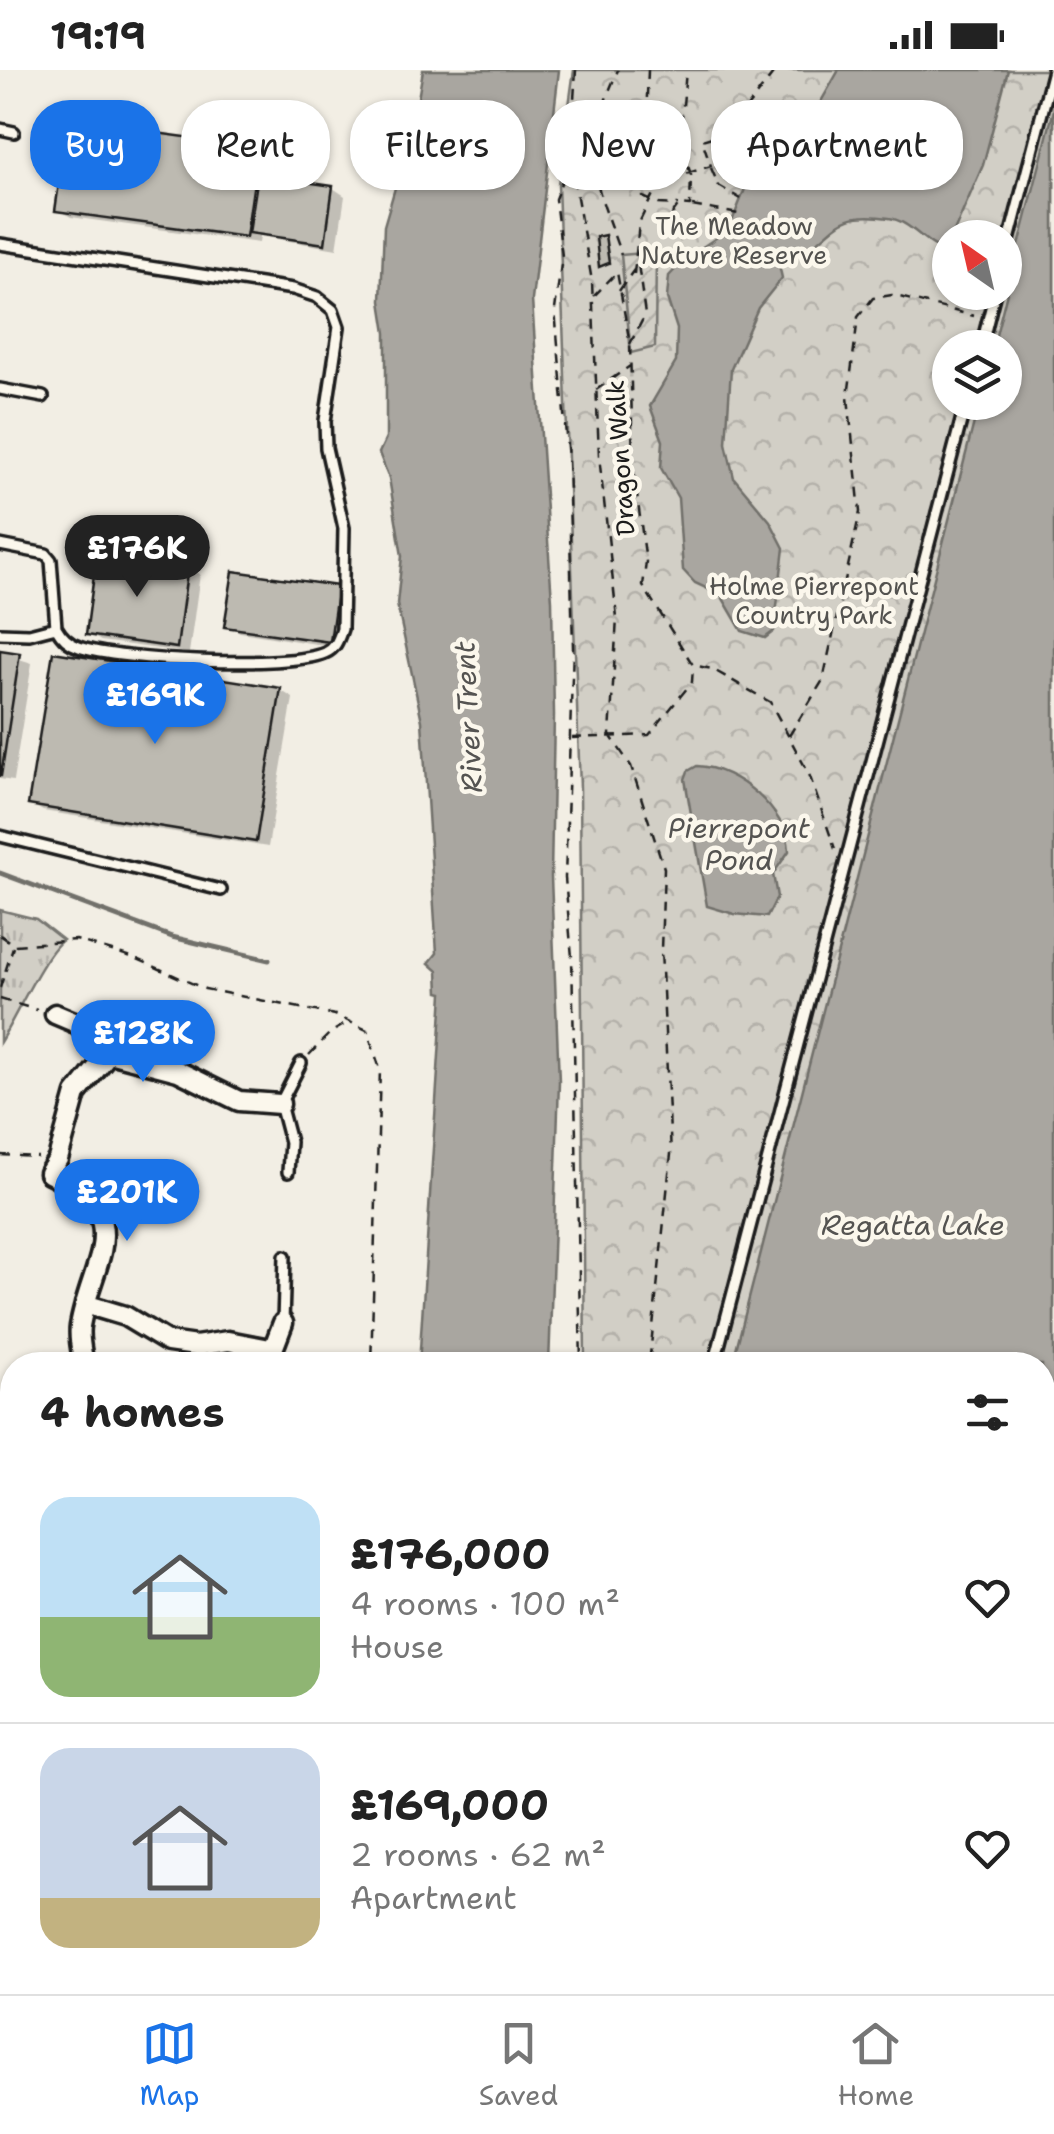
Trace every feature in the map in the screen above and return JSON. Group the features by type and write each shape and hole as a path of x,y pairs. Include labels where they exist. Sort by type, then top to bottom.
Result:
{"street":[{"path":"56,1014 74,1022 110,1052 178,1071 240,1102 280,1104"},
{"path":"82,1352 79,1332 84,1304 100,1268 102,1226 91,1204 53,1166 76,1094 110,1052"},
{"path":"84,1304 125,1316 168,1342 196,1346 228,1340 257,1352"},
{"path":"271,1352 283,1323"}],"lane":[{"path":"1014,220 1053,70"},
{"path":"0,130 14,132"},
{"path":"0,244 293,290 317,298 333,310 339,327 325,421 344,528 342,629 337,644 323,654 288,658 182,661 78,647 56,628 55,570 51,560 46,554 0,545"},
{"path":"986,330 991,310"},
{"path":"0,390 43,397"},
{"path":"717,1352 961,420"},
{"path":"0,633 29,634 56,628"},
{"path":"0,836 220,890"},
{"path":"288,1172 290,1142 280,1104 301,1063"},
{"path":"283,1323 285,1256"}],"path":[{"path":"574,100 576,70"},
{"path":"606,212 591,147 598,116 618,70"},
{"path":"648,70 643,197 738,214"},
{"path":"683,100 686,70"},
{"path":"753,100 776,70"},
{"path":"691,175 711,166 702,140 711,137"},
{"path":"558,190 555,198 562,256 555,310 568,459 572,738 565,878 572,957 582,1352"},
{"path":"575,190 592,297 596,390 617,618 610,736 631,766 664,868 661,950 671,1154 650,1352"},
{"path":"634,274 639,223 655,190"},
{"path":"690,206 691,190"},
{"path":"726,190 742,200"},
{"path":"661,230 678,205"},
{"path":"608,219 621,255"},
{"path":"618,293 638,264 644,315 630,344"},
{"path":"592,297 618,272 618,293"},
{"name":"Dragon Walk","path":"618,293 630,344 633,464 646,562 643,586 692,664"},
{"path":"788,738 824,680 860,512 848,397 858,317 872,298 892,296 988,320"},
{"path":"596,390 631,365"},
{"path":"572,738 649,735 692,682 692,664 712,669 770,702 826,811 836,854"},
{"path":"0,935 14,945 76,940 135,958 205,989 351,1021 367,1030 380,1069 371,1352"},
{"path":"0,988 14,945"},
{"path":"0,999 56,1014"},
{"path":"301,1063 330,1033 351,1021"},
{"path":"0,1155 53,1166"}],"green space":[{"name":"Holme Pierrepont Country Park","path":"574,70 1054,70 1054,1352 585,1352 580,788 558,190 691,190 691,100 570,100"},
{"path":"656,252 655,347 631,353 621,255"},
{"path":"0,910 36,919 63,940 39,971 0,1042"}],"water":[{"name":"River Trent","path":"423,70 559,70 555,100 545,100 545,189 532,300 552,601 554,715 551,877 559,1082 549,1352 420,1352 443,993 439,992 438,971 429,963 437,953 422,721 397,604 402,556 389,478 379,453 386,438 386,333 381,301 384,226 394,190 525,190 525,100 418,100"},
{"path":"839,70 1008,70 983,165 959,220 932,220 932,244 898,220 872,216 842,222 804,252 777,256 782,278 758,308 731,369 726,443 734,478 770,521 784,548 774,631 765,638 742,631 721,595 695,583 683,570 678,498 661,468 663,441 650,406 676,362 677,329 667,298 669,276 685,259 729,229 745,190 963,190 963,100 822,100"},
{"name":"Regatta Lake","path":"1054,109 1054,1352 735,1352 975,420 1022,420 1022,330 997,330 1002,310 1022,310 1022,234"},
{"name":"Pierrepont Pond","path":"697,766 712,768 743,783 780,821 789,851 773,874 777,897 767,917 707,906 685,779 688,771"}],"building":[{"path":"161,134 181,136 181,190 253,190 246,237 55,211 58,190 161,190"},
{"path":"333,186 325,244 249,233 256,190 330,190"},
{"path":"605,235 609,263 599,267 596,237"},
{"path":"97,552 188,565 177,648 86,635"},
{"path":"233,571 338,586 330,642 224,627"},
{"path":"0,650 20,653 1,776 0,776"},
{"path":"53,652 281,688 256,842 28,805"}],"waterway":[{"path":"0,873 172,937 269,960"}],"park label":[{"name":"The Meadow Nature Reserve","path":"734,240"}]}
